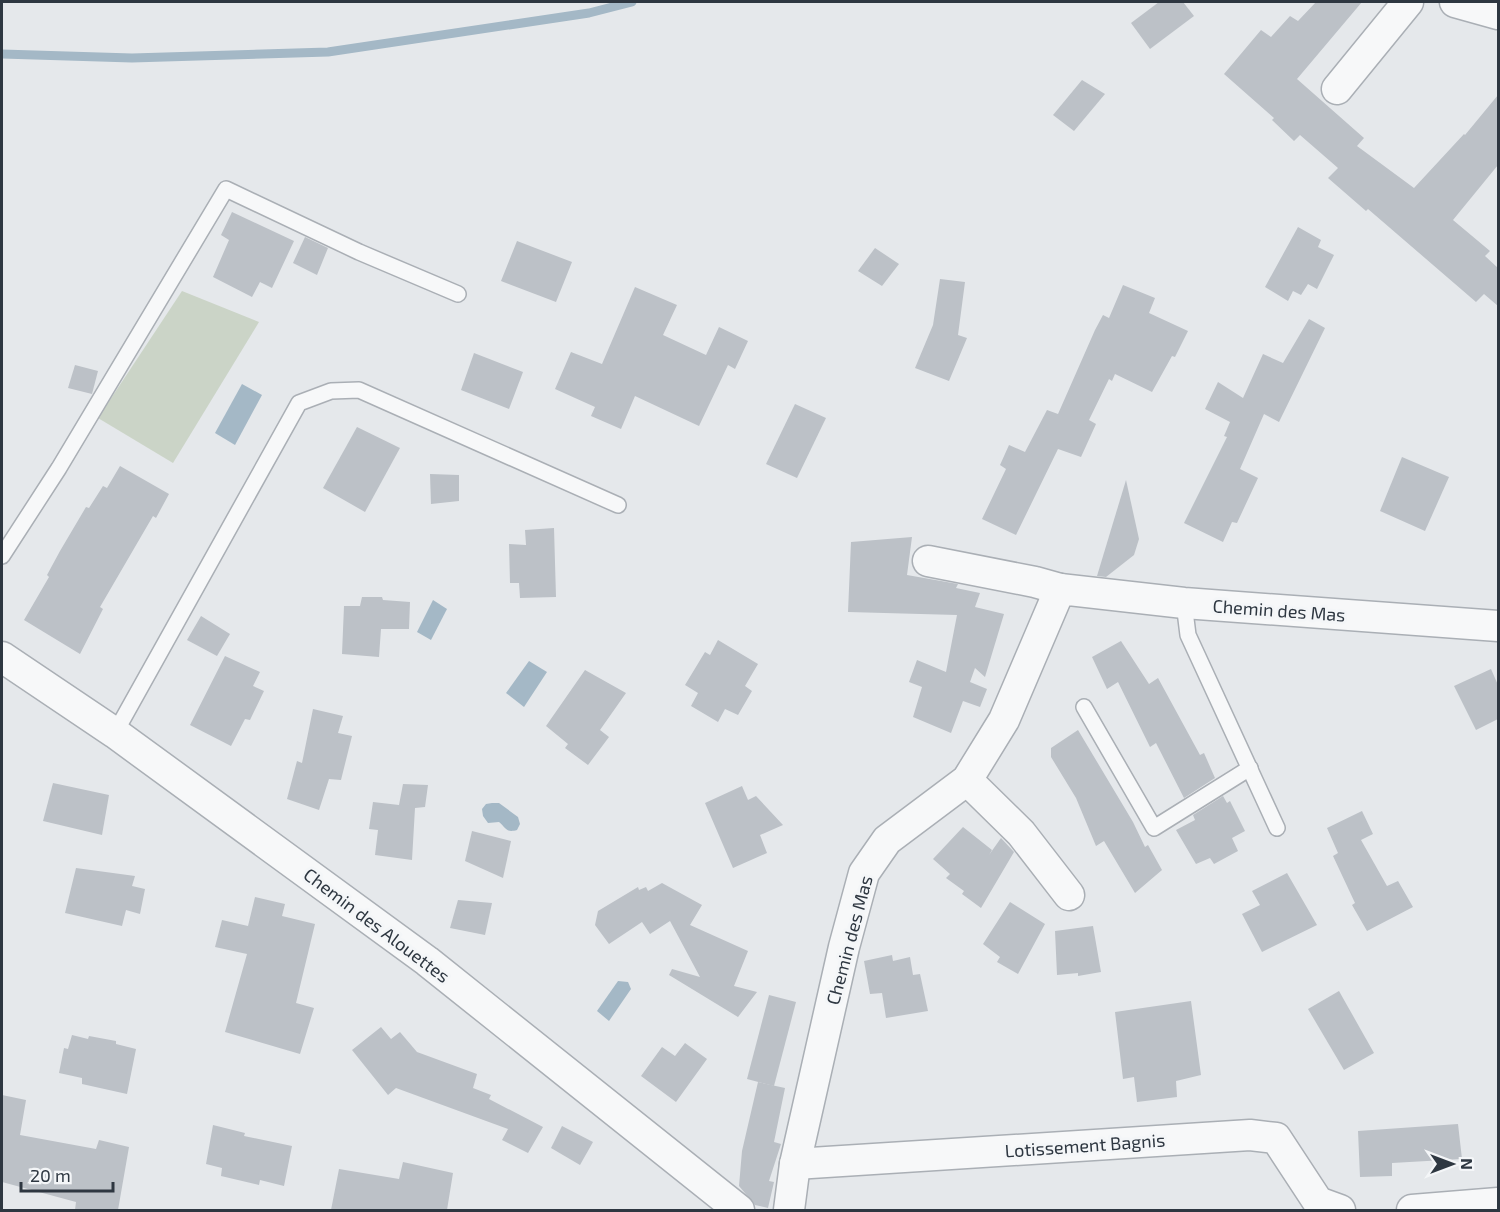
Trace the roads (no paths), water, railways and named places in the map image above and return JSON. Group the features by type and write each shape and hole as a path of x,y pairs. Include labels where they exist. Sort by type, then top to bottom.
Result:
{"street":[{"path":"1337,89 1408,2"},
{"path":"1455,2 1498,14"},
{"name":"Chemin des Mas","path":"928,561 1060,589 1184,603 1498,626"},
{"name":"Chemin des Mas","path":"789,1210 795,1164 844,947 864,873 887,840 967,780 1004,720 1060,589"},
{"name":"Chemin des Alouettes","path":"2,657 115,733 427,961 739,1210"},
{"path":"967,780 1021,832 1069,896"},
{"name":"Lotissement Bagnis","path":"795,1164 1250,1135 1276,1138 1318,1202 1340,1210"},
{"path":"1412,1210 1498,1203"}],"lane":[{"path":"2,556 59,468 226,189 359,252 458,294"},
{"path":"115,733 299,403 332,391 359,390 618,505"},
{"path":"1184,603 1188,635 1277,828"},
{"path":"1084,707 1154,828 1250,768"}],"water":[{"path":"242,384 262,395 235,445 215,433"},
{"path":"433,600 447,609 431,640 417,632"},
{"path":"529,661 547,672 524,707 506,693"},
{"path":"499,803 518,817 520,824 517,830 508,830 499,822 488,823 483,816 482,809 486,804"},
{"path":"618,981 628,982 631,989 609,1021 597,1011"}],"waterway":[{"path":"2,54 132,58 328,52 589,13 632,2"}]}
